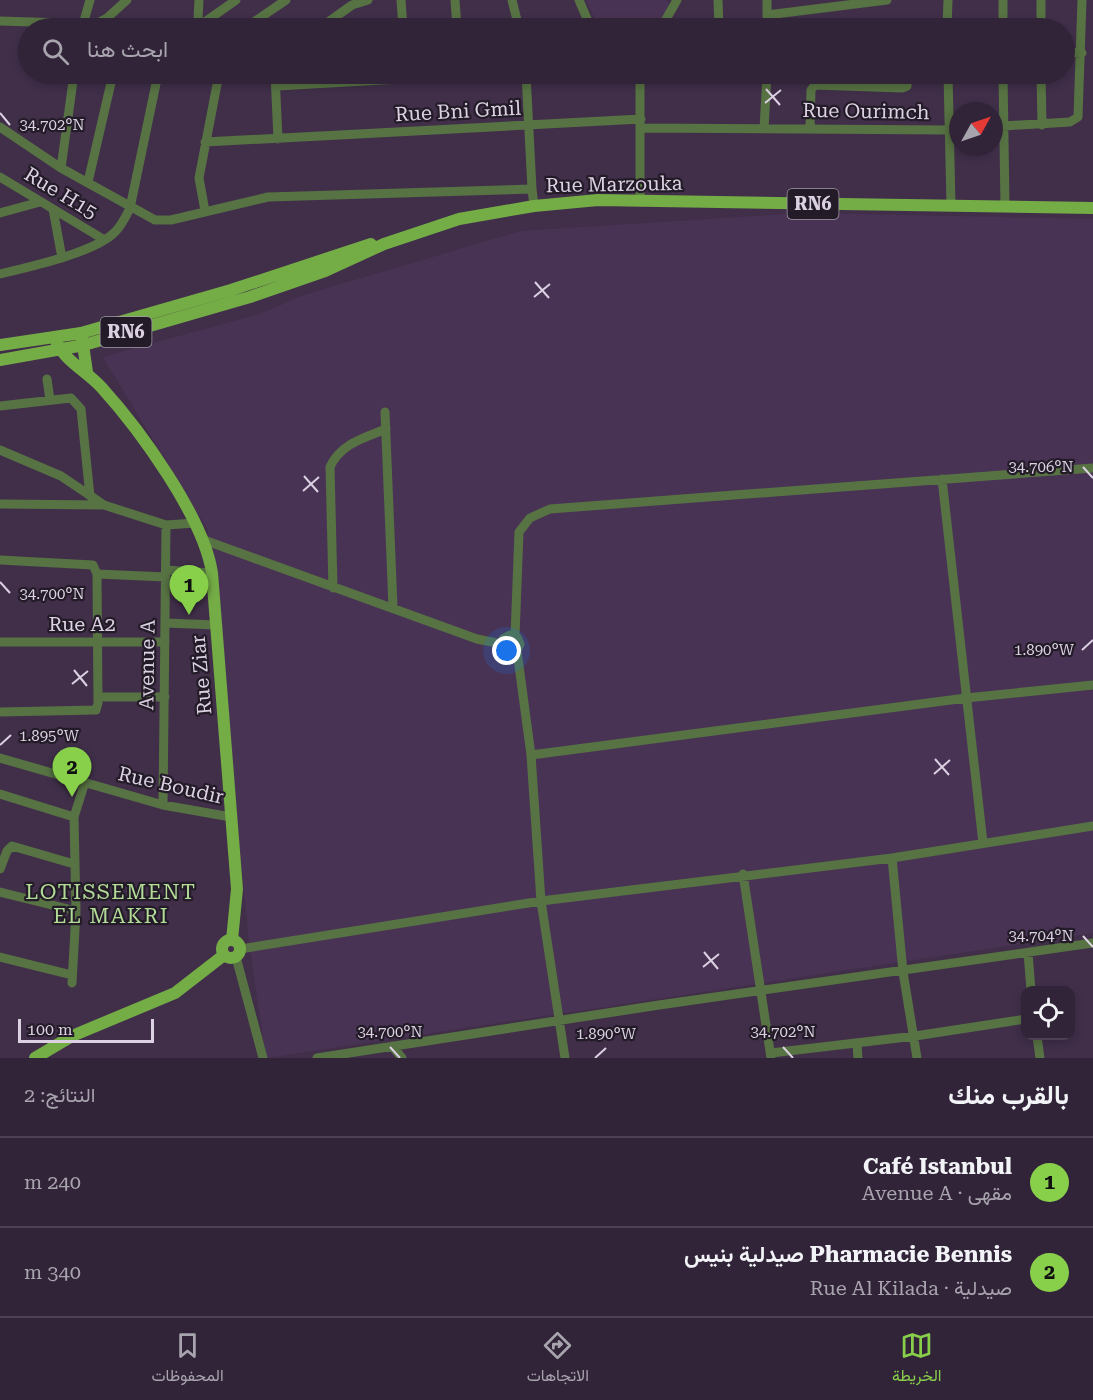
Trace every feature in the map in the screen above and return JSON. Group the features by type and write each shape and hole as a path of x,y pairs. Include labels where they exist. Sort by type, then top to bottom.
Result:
{"main road":[{"name":"Rue Marzouka","path":"534,206 598,201 1093,208"},
{"name":"RN6","path":"0,360 250,297 325,271 384,244 459,219 534,206"},
{"name":"RN6","path":"82,339 370,244 384,244"},
{"path":"82,339 87,372"},
{"name":"RN6","path":"0,345 57,344"},
{"name":"Rue Ziar","path":"57,344 70,362 87,372 146,446 204,540 212,573 237,889 233,950"},
{"path":"35,1058 72,1036 175,993 233,950"}],"street":[{"path":"85,18 90,0"},
{"path":"107,18 127,0"},
{"path":"199,0 201,18"},
{"path":"212,18 236,0"},
{"path":"260,18 286,0"},
{"path":"332,18 350,2 368,0"},
{"path":"401,0 402,18"},
{"path":"455,0 456,18"},
{"path":"512,0 516,18"},
{"path":"579,0 587,18"},
{"path":"667,18 677,0"},
{"path":"718,0 719,18"},
{"path":"767,0 767,15 887,0"},
{"path":"947,18 948,0"},
{"path":"1003,0 1003,18"},
{"path":"1041,0 1041,18"},
{"path":"1005,206 1003,126 1070,122 1078,117 1082,53 1082,0"},
{"path":"0,21 18,22"},
{"path":"1075,53 1082,53"},
{"path":"61,168 73,84"},
{"path":"88,182 111,84"},
{"path":"0,274 62,258 115,232 130,208 156,84"},
{"path":"206,211 199,178 217,84"},
{"path":"278,139 277,86 303,84"},
{"path":"527,84 532,189"},
{"path":"640,84 640,202"},
{"path":"764,129 766,84"},
{"path":"810,128 811,90 815,85 902,88 907,84"},
{"path":"948,84 951,205"},
{"path":"1003,84 1003,102"},
{"path":"1041,84 1042,125"},
{"name":"Rue Bni Gmil","path":"205,142 529,126 641,124"},
{"name":"Rue Ourimch","path":"641,124 764,129 948,130"},
{"path":"0,127 61,168 130,208"},
{"name":"Rue H15","path":"0,177 103,239"},
{"name":"Rue Marzouka","path":"130,208 155,220 171,220 268,197 532,189 534,206"},
{"path":"0,213 40,202"},
{"path":"53,209 62,258"},
{"path":"47,379 50,400"},
{"path":"0,406 71,398 79,404 90,496"},
{"path":"385,412 393,606"},
{"path":"333,588 330,467 341,451 386,429"},
{"path":"0,450 61,476 104,505 166,525 195,523"},
{"path":"565,1058 541,901 531,755 517,651 520,644 515,636 518,538 525,522 537,513 550,509 605,503 1093,468"},
{"path":"942,479 983,843"},
{"path":"0,504 104,505"},
{"name":"Avenue A","path":"164,805 166,525"},
{"path":"204,540 333,588 393,606 477,639 502,644 507,652 517,651"},
{"path":"0,560 88,562 98,574 99,642 96,710 88,712 0,712"},
{"path":"98,574 212,573"},
{"path":"166,623 216,625"},
{"path":"502,644 507,636 515,636"},
{"name":"Rue A2","path":"0,642 165,642"},
{"path":"531,755 966,698 1093,685"},
{"path":"98,700 165,697"},
{"name":"Rue Boudir","path":"0,758 164,805 231,817"},
{"path":"0,957 72,979 76,911 74,817 85,782"},
{"path":"0,794 74,817"},
{"path":"262,1058 233,950 541,901 742,874 892,858 1093,825"},
{"path":"0,869 7,850 12,846 74,864"},
{"path":"892,858 903,972 917,1058"},
{"path":"742,874 771,1056 1021,1020"},
{"path":"0,892 76,911"},
{"path":"317,1058 1093,943"},
{"path":"1028,953 1032,986"},
{"path":"1038,1040 1040,1058"},
{"path":"857,1044 858,1058"},
{"path":"392,1046 402,1058"}],"shaded area":[{"path":"586,0 667,0 671,10 664,18 594,18"},
{"path":"804,213 1093,219 1093,933 266,1058 249,941 208,530 103,357 260,314 304,295 521,231"}],"place":[{"name":"Café Istanbul","path":"189,615"},
{"name":"Pharmacie Bennis صيدلية بنيس","path":"72,797"}],"district":[{"name":"LOTISSEMENT EL MAKRI","path":"111,904"}]}
